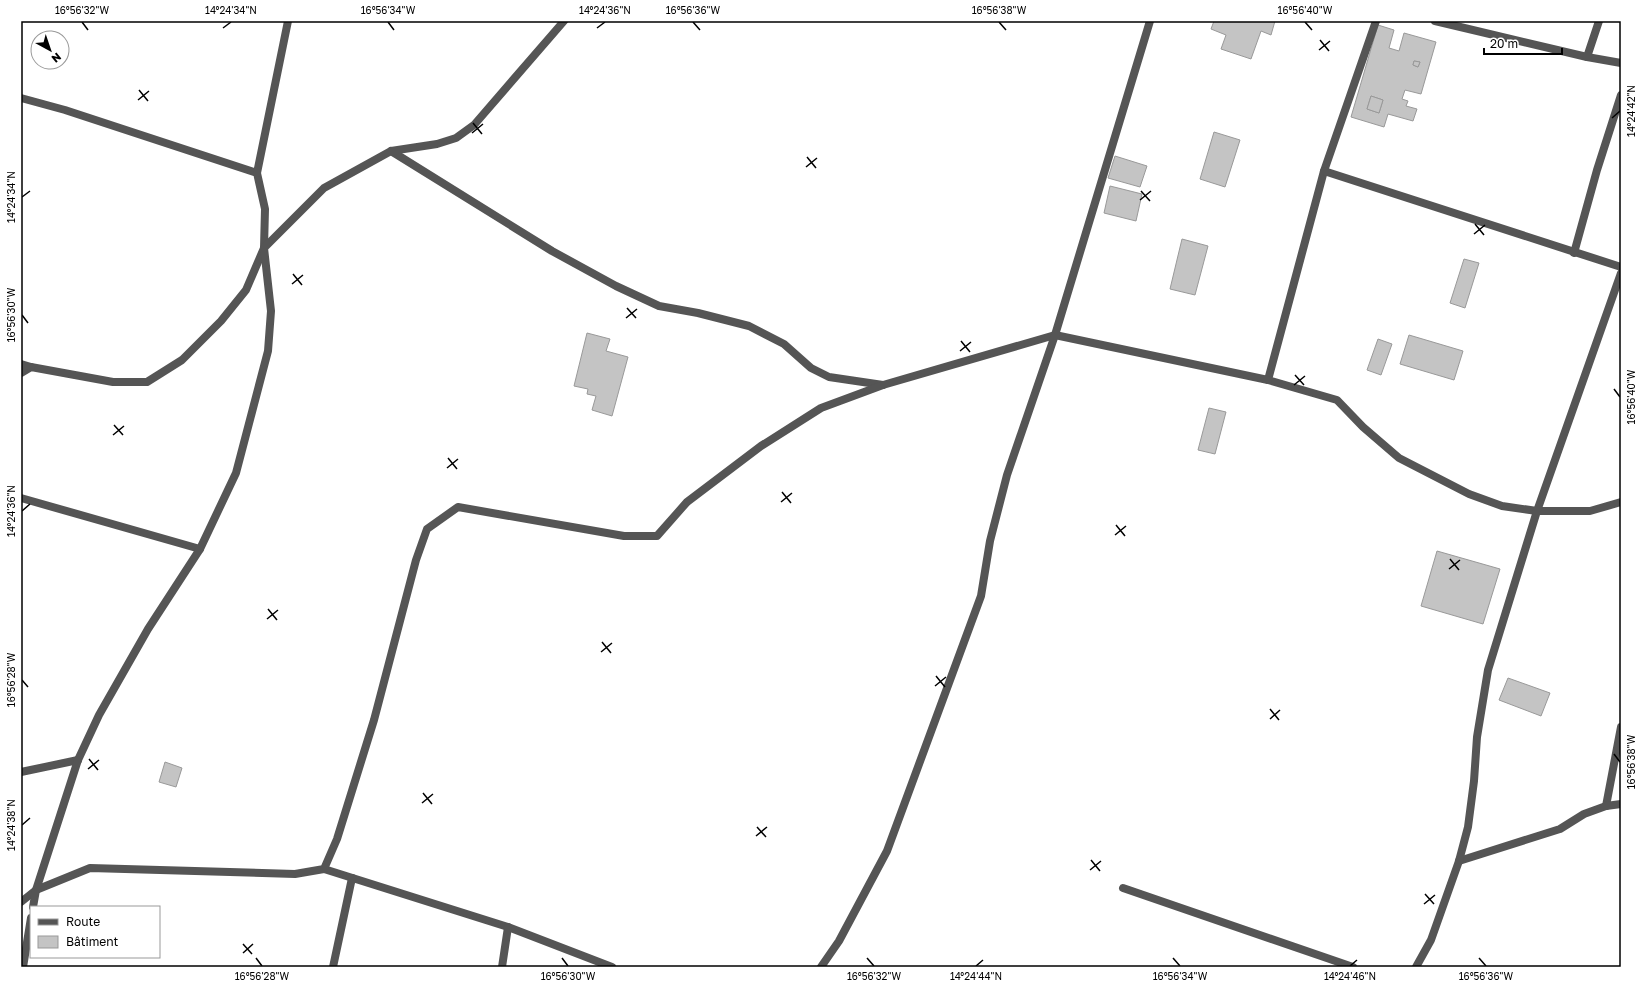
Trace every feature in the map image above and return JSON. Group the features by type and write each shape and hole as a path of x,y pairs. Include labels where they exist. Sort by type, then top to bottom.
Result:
{"street":[{"path":"33,906 36,890 78,760 99,715 148,629 200,549 236,473 268,351 270,311 264,248 265,209 257,173 288,21"},
{"path":"21,364 113,382 146,382 182,360 221,321 246,290 264,248 324,188 391,151 437,144 456,138 474,124 564,21"},
{"path":"821,967 839,941 887,851 981,596 990,541 1007,475 1055,335 1150,21"},
{"path":"1268,380 1324,171 1376,21"},
{"path":"1435,21 1587,57 1621,63"},
{"path":"1587,57 1599,21"},
{"path":"1574,253 1597,170 1621,96"},
{"path":"21,98 65,110 257,173"},
{"path":"391,151 552,251 616,286 659,306 698,313 749,326 784,344 812,368 829,378 884,385"},
{"path":"1324,171 1621,267"},
{"path":"1416,967 1431,940 1459,861 1468,827 1474,781 1477,737 1488,670 1537,511 1621,274"},
{"path":"324,869 337,839 374,720 416,560 428,529 458,507 624,536 657,536 687,502 761,446 821,408 884,385 1055,335 1268,380 1337,400 1363,427 1399,458 1469,494 1502,506 1537,511 1590,511 1621,502"},
{"path":"21,373 31,367"},
{"path":"21,498 200,549"},
{"path":"1606,806 1621,727"},
{"path":"21,772 78,760"},
{"path":"1459,861 1560,828 1584,814 1606,806 1621,804"},
{"path":"21,902 36,890 90,868 296,874 324,869 508,927 612,967"},
{"path":"333,967 352,878"},
{"path":"1123,888 1353,967"},
{"path":"23,967 30,924"},
{"path":"502,967 508,927"}],"building":[{"path":"1214,21 1275,21 1271,35 1261,31 1251,59 1221,49 1226,35 1211,29"},
{"path":"1378,25 1394,30 1389,48 1399,51 1404,33 1436,42 1421,94 1405,90 1402,99 1408,101 1406,106 1417,109 1413,121 1388,114 1384,127 1351,117","holes":["1414,61 1420,62 1418,67 1413,65","1371,96 1383,100 1379,113 1367,109"]},
{"path":"1414,61 1420,62 1418,67 1413,65"},
{"path":"1371,96 1383,100 1379,113 1367,109"},
{"path":"1214,132 1240,140 1225,187 1200,179"},
{"path":"1115,156 1147,166 1140,187 1108,178"},
{"path":"1110,186 1142,194 1136,221 1104,213"},
{"path":"1182,239 1208,246 1195,295 1170,289"},
{"path":"1464,259 1479,263 1465,308 1450,303"},
{"path":"587,333 610,339 606,351 628,357 612,416 592,410 596,396 587,394 588,389 574,386"},
{"path":"1409,335 1463,351 1454,380 1400,364"},
{"path":"1378,339 1392,344 1381,375 1367,370"},
{"path":"1209,408 1226,412 1215,454 1198,450"},
{"path":"1437,551 1500,569 1483,624 1421,606"},
{"path":"1508,678 1550,693 1541,716 1499,700"},
{"path":"165,762 182,768 176,787 159,782"}]}
